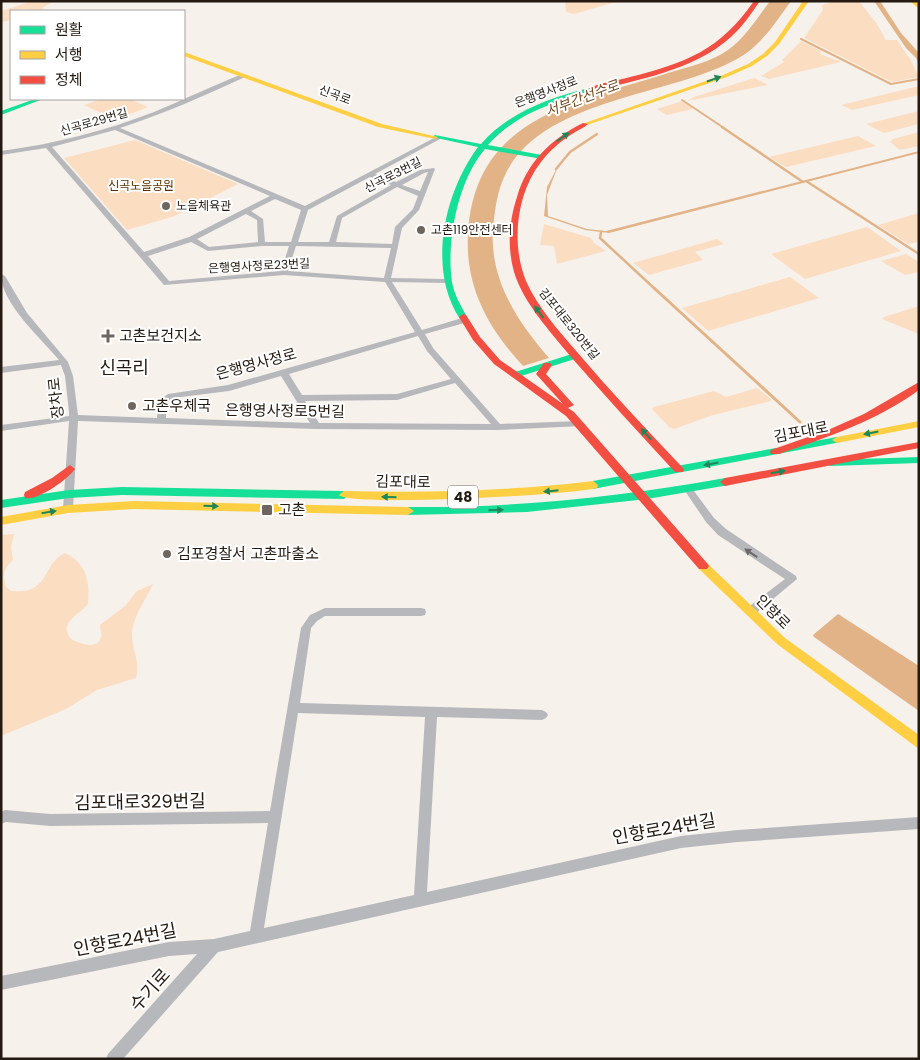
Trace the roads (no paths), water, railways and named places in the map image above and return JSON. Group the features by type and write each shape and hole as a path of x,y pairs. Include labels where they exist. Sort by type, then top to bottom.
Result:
{"main road":[{"name":"은행영사정로","path":"628,480 568,412 552,399 514,375 496,360 465,320 453,299 447,281 449,242 456,206 467,170 500,128 541,107 676,64 706,51 729,35 757,1"},
{"name":"김포대로320번길","path":"679,470 575,356 534,304 522,282 515,260 514,229 519,200 535,156 562,137 594,120 728,74 748,65 771,49 806,1"},
{"path":"914,1 919,6"},
{"name":"신곡로","path":"185,54 380,126 535,156"},
{"path":"1,113 37,100"},
{"path":"514,375 575,356"},
{"path":"547,365 541,374 568,402 570,408 568,412"},
{"path":"775,452 862,422 900,401 919,385"},
{"name":"김포대로","path":"1,504 69,494 122,491 449,497 533,492 628,480 919,424"},
{"name":"김포대로","path":"1,521 68,509 134,505 487,511 548,507 642,496 830,463 919,445"},
{"path":"830,463 877,464 919,460"},
{"path":"16,501 49,485 70,469"},
{"name":"인향로","path":"628,480 691,553 774,634 802,658 919,743"}],"street":[{"name":"신곡로29번길","path":"1,153 48,146 117,129 243,76"},
{"path":"117,129 305,209 284,273"},
{"name":"신곡로3번길","path":"305,209 438,138"},
{"name":"은행영사정로23번길","path":"48,146 167,282 284,273 387,280 447,281"},
{"name":"신곡로3번길","path":"332,244 339,216 425,169 432,169 416,210 400,225 387,280"},
{"path":"371,175 423,195"},
{"path":"144,255 192,239 274,196"},
{"path":"246,211 260,219 262,244"},
{"path":"192,239 203,248 208,249 295,243 395,246"},
{"name":"장차로","path":"1,276 13,300 64,362 70,382 73,418 68,509"},
{"path":"387,280 420,333 456,380 498,427"},
{"path":"1,300 13,300"},
{"name":"은행영사정로","path":"161,422 161,405 165,398 222,390 465,320"},
{"path":"1,370 64,362"},
{"path":"284,373 316,426"},
{"name":"은행영사정로5번길","path":"299,398 397,397 456,380"},
{"name":"은행영사정로5번길","path":"1,428 73,418 316,426 498,427 579,424"},
{"path":"688,488 710,520 722,532 792,579 751,611"},
{"path":"256,936 306,628 310,620 317,614 421,612"},
{"path":"293,708 542,715"},
{"path":"420,901 430,712"},
{"name":"김포대로329번길","path":"3,817 50,820 275,817"},
{"name":"인향로24번길","path":"1,983 169,949 214,946 681,842 919,823"},
{"name":"수기로","path":"113,1059 214,946"}],"waterway":[{"path":"801,39 891,84 919,79"},
{"path":"682,100 724,128"},
{"path":"722,127 803,182"},
{"path":"556,169 570,152 597,134"},
{"path":"806,181 919,254"},
{"path":"601,232 600,238 655,289"},
{"path":"654,288 800,422"}],"place":[{"name":"노을체육관","path":"166,206"},
{"name":"고촌119안전센터","path":"421,230"},
{"name":"고촌보건지소","path":"108,336"},
{"name":"고촌우체국","path":"132,406"},
{"name":"고촌","path":"267,510"},
{"name":"김포경찰서 고촌파출소","path":"167,554"}],"district":[{"name":"신곡리","path":"124,368"}],"water label":[{"name":"서부간선수로","path":"582,98"}],"park label":[{"name":"신곡노을공원","path":"141,186"}]}
